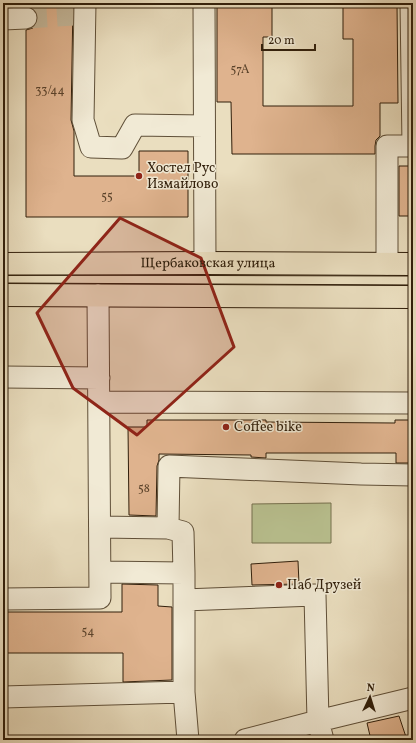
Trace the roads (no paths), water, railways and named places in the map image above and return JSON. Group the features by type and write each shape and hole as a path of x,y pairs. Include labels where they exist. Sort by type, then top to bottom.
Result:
{"main road":[{"name":"Щербаковская улица","path":"3,264 413,264"},
{"path":"3,295 413,297"}],"lane":[{"path":"204,3 204,263"},
{"path":"388,264 387,146 413,146 411,3"},
{"path":"82,11 83,120 91,147 122,148 135,125 204,126"},
{"path":"3,19 26,18"},
{"path":"3,599 100,598 98,295"},
{"path":"3,377 99,378"},
{"path":"99,402 413,403"},
{"path":"168,528 169,466 413,475"},
{"path":"100,527 168,528 183,532 184,692 188,740"},
{"path":"100,572 184,573"},
{"path":"184,600 315,595 320,731"},
{"path":"3,697 184,692"},
{"path":"246,740 320,731 413,698"}],"tunnel":[{"path":"26,18 74,15"}],"tram line":[{"path":"3,275 413,276"},
{"path":"3,283 413,285"}],"place":[{"name":"Хостел Рус Измайлово","path":"139,176"},
{"name":"Coffee bike","path":"226,427"},
{"name":"Паб Друзей","path":"279,585"}]}
